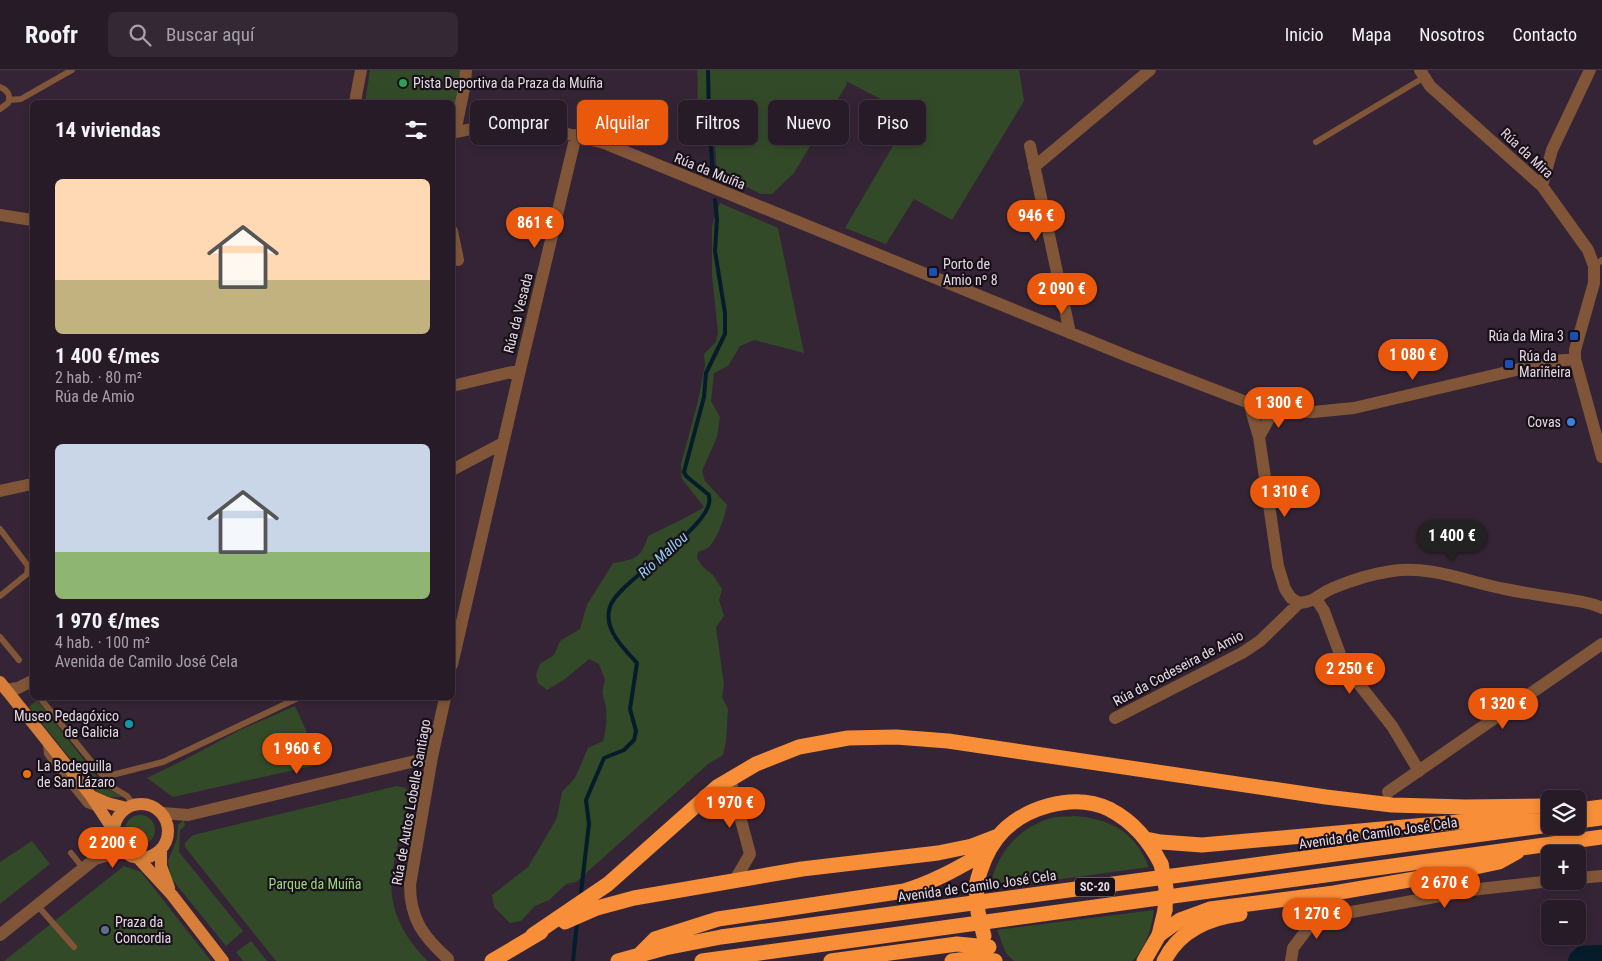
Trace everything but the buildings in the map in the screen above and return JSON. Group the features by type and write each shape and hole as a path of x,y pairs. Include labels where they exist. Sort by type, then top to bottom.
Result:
{"highway":[{"path":"492,961 608,884 717,787 756,764 799,747 848,738 896,737 958,742 1392,805 1541,806"},
{"path":"997,961 987,941 978,912 976,886 979,871 988,851 998,836 1028,814 1049,806 1069,802 1089,803 1107,808 1124,818 1146,839 1161,864 1166,888 1165,910 1159,935 1144,961"},
{"path":"1586,810 1602,807"},
{"path":"1586,814 1602,818"},
{"path":"1146,839 1202,845 1541,815"},
{"name":"Avenida de Camilo José Cela","path":"618,961 640,954 721,937 1541,826"},
{"path":"533,935 597,908 634,898 802,869 938,853 972,846 998,836"},
{"name":"SC-20","path":"702,961 1602,837"},
{"path":"1159,935 1180,920 1210,909 1334,893 1499,862 1523,848"},
{"path":"640,954 655,939 718,919 904,891 936,880 988,851"},
{"path":"1164,961 1183,936 1193,928 1204,923 1229,915 1294,904 1334,893"},
{"path":"831,961 987,941"},
{"path":"952,961 975,958 997,961"}],"main road":[{"path":"3,686 92,796 114,832 118,845 136,858 172,895 224,961"},
{"path":"92,796 107,803 130,806 148,804 162,813 168,824 168,838 161,849 154,855 146,858 136,858"},
{"path":"114,832 116,820 130,806"},
{"path":"161,849 161,866 172,895"}],"street":[{"path":"355,100 362,70"},
{"path":"455,129 465,84 466,70"},
{"path":"1034,167 1150,70"},
{"path":"1542,186 1552,150 1590,70"},
{"name":"Rúa da Mira","path":"1422,74 1430,86 1542,186 1588,250 1598,271 1575,350 1575,360"},
{"name":"Rúa da Muíña","path":"455,133 509,121 604,143 1070,333 1249,403"},
{"name":"Rúa da Vesada","path":"503,443 576,135"},
{"path":"1030,146 1070,333"},
{"path":"0,215 30,220"},
{"path":"455,246 458,260"},
{"path":"1602,457 1575,360 1554,361 1354,408 1314,412 1286,411 1249,403 1259,437 1278,566 1285,589 1299,603 1316,599 1333,588 1369,576 1393,570 1411,569 1429,571 1502,588 1586,602 1602,608"},
{"path":"455,385 520,370"},
{"path":"490,377 503,385 514,396"},
{"path":"1259,437 1274,409"},
{"path":"1589,411 1602,410"},
{"path":"455,468 503,443"},
{"path":"455,652 503,443"},
{"path":"0,491 30,484"},
{"path":"1316,599 1324,611 1344,665 1392,726 1419,771"},
{"name":"Rúa da Codeseira de Amio","path":"1115,718 1242,653 1260,641 1299,603"},
{"path":"1388,792 1602,644"},
{"path":"3,686 18,688 30,684"},
{"name":"Rúa de Autos Lobelle Santiago","path":"445,700 432,757 410,885 410,898 424,935 448,959"},
{"path":"162,813 188,815 432,757"},
{"path":"730,779 750,854 735,880"},
{"path":"0,934 95,859 114,832"},
{"path":"95,859 123,850"},
{"path":"1586,877 1602,876"},
{"path":"1291,961 1293,948 1308,928 1335,915 1479,889 1541,882"}],"lane":[{"path":"9,100 21,99 72,70"},
{"path":"1316,142 1422,74"},
{"path":"0,87 8,93 9,100 6,106 0,108"},
{"path":"0,529 28,566 27,574 0,596"},
{"path":"0,637 18,660"},
{"path":"42,700 112,787 127,796 130,806"},
{"path":"104,777 163,762 294,700"},
{"path":"46,740 47,754 64,777 87,805 100,810"},
{"path":"71,853 83,868"},
{"path":"37,904 74,947"}],"green space":[{"path":"370,70 461,70 455,108 455,100 365,100"},
{"path":"697,70 1019,70 1024,101 952,220 914,199 886,244 845,228 893,145 926,145 926,100 882,100 846,81 847,84 837,100 768,100 768,145 811,145 794,173 772,194 761,194 747,187 726,183 717,173 715,145 758,145 758,100 698,100"},
{"path":"720,203 778,228 804,353 754,340 740,346 728,366 714,373 711,401 720,417 717,437 702,471 705,481 727,505 716,538 709,547 698,552 697,558 702,566 713,575 722,589 719,600 724,616 716,627 724,685 722,697 728,709 723,755 708,764 576,882 566,884 549,900 535,906 521,921 510,923 494,907 492,895 528,867 557,818 562,792 575,778 588,748 603,741 606,725 606,708 603,693 605,680 599,664 589,659 565,679 547,690 538,683 536,674 540,664 554,655 560,641 580,629 587,605 613,563 636,557 643,549 648,536 704,507 682,479 681,464 698,401 705,365 704,354 716,342 718,332 712,276 712,226"},
{"path":"37,700 106,788 123,797 109,797 97,792 29,707"},
{"path":"295,706 321,764 173,797 147,778 240,730"},
{"name":"Parque da Muíña","path":"397,786 406,788 408,793 393,866 391,888 393,900 405,933 428,961 276,961 185,847 185,843 193,835"},
{"path":"140,815 151,819 155,830 151,841 140,845 129,841 125,830 129,819"},
{"path":"1075,816 1111,824 1129,836 1136,844 1149,867 989,889 1002,855 1016,837 1036,824 1048,819"},
{"path":"184,820 185,826 180,830 179,852 243,931 226,946 171,878 168,861 177,839 178,825"},
{"path":"32,841 50,864 0,904 0,862"},
{"path":"124,866 141,872 211,961 4,961"},
{"path":"1154,910 1150,931 1145,944 1132,961 1014,961 1006,953 997,930"},
{"path":"251,941 267,961 243,961 236,952"}],"waterway":[{"name":"Río Mallou","path":"708,70 713,177"},
{"name":"Río Mallou","path":"581,892 589,824 586,800 604,758 624,750 634,740 636,731 630,709 637,663 613,633 609,618 610,608 614,599 623,589 672,548 697,523 705,513 709,502 709,495 686,476 684,472 704,397 706,373 725,334 725,313 715,251 717,219 715,200"},
{"name":"Río Mallou","path":"573,961 577,923"},
{"path":"1580,961 1583,958 1602,957"}],"place":[{"name":"Pista Deportiva da Praza da Muíña","path":"403,83"},
{"name":"Porto de Amio nº 8","path":"933,272"},
{"name":"Rúa da Mira 3","path":"1574,336"},
{"name":"Rúa da Mariñeira","path":"1509,364"},
{"name":"Covas","path":"1571,422"},
{"name":"Museo Pedagóxico de Galicia","path":"129,724"},
{"name":"La Bodeguilla de San Lázaro","path":"27,774"},
{"name":"Praza da Concordia","path":"105,930"}]}
